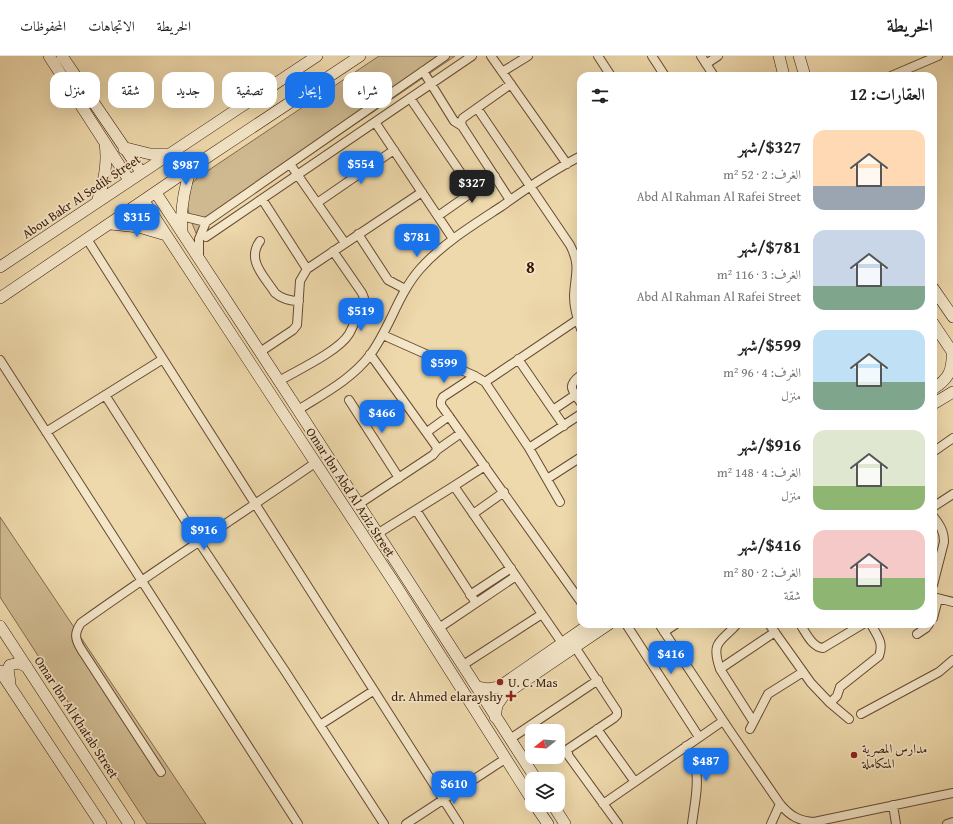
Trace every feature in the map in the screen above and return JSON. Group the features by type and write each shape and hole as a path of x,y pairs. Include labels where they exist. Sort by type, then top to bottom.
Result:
{"street":[{"path":"49,56 129,180"},
{"path":"62,56 141,172"},
{"name":"Abou Bakr Al Sedik Street","path":"0,267 317,56"},
{"path":"0,298 191,168 360,56"},
{"path":"198,257 200,239 207,221 445,56"},
{"path":"206,237 472,56"},
{"path":"491,56 566,162"},
{"path":"502,72 528,56"},
{"path":"598,56 608,72"},
{"path":"652,56 662,72"},
{"path":"701,56 711,72"},
{"path":"706,64 718,56"},
{"path":"779,56 783,72"},
{"path":"799,56 804,72"},
{"path":"899,72 938,56"},
{"path":"423,71 454,121 462,126 510,200"},
{"path":"462,126 461,122 463,118 511,84"},
{"path":"410,98 473,191"},
{"path":"477,108 570,245 575,254 577,265 574,297 577,320 485,382"},
{"path":"375,122 453,239"},
{"path":"97,202 105,175 106,160 104,140"},
{"path":"114,156 126,148 150,154 170,154"},
{"path":"317,203 394,150"},
{"path":"298,410 347,378 370,354 383,335 405,289 419,270 435,254 453,239 566,162 577,152"},
{"path":"566,162 577,158"},
{"path":"290,164 345,243"},
{"path":"178,219 191,168"},
{"path":"438,216 495,176"},
{"path":"260,352 293,330 297,325 300,281 307,269 422,192"},
{"name":"Omar Ibn Abd Al Aziz Street","path":"156,193 178,219 182,232 531,772"},
{"path":"262,199 307,269"},
{"name":"Omar Ibn Abd Al Aziz Street","path":"144,201 395,584 525,789"},
{"path":"110,224 139,226 164,232 169,223 178,219 207,221 215,231"},
{"path":"358,234 388,280 405,289"},
{"path":"87,239 373,691 459,824"},
{"path":"260,241 256,246 254,253 254,260 257,266 275,293 288,300 299,301"},
{"path":"279,381 341,344 349,334 363,303 364,298 362,293 333,251"},
{"path":"937,294 953,317"},
{"path":"937,329 952,352 950,371 946,379 937,387"},
{"path":"235,340 246,331"},
{"path":"383,335 475,376 485,382 529,448 560,502"},
{"path":"370,354 427,432 437,450"},
{"path":"46,432 163,359"},
{"path":"518,359 564,426"},
{"path":"0,360 298,824"},
{"path":"475,376 442,398 440,401 441,405 577,589"},
{"path":"577,378 571,384 571,389 577,398"},
{"path":"937,388 944,390 949,394 937,402"},
{"path":"105,395 199,542 384,824"},
{"path":"553,410 575,395"},
{"path":"348,400 399,478"},
{"path":"427,432 450,416"},
{"path":"529,448 577,417"},
{"path":"359,504 434,455 437,450 461,433"},
{"path":"937,449 953,438"},
{"path":"547,480 577,460"},
{"path":"161,772 81,649 76,634 76,629 81,623 141,580 315,463"},
{"path":"377,534 485,466"},
{"path":"454,486 562,643"},
{"path":"473,514 504,492"},
{"path":"937,504 953,494"},
{"path":"416,510 476,603"},
{"path":"937,521 942,528 944,535 944,542 937,570"},
{"path":"944,542 953,537"},
{"path":"470,595 511,568"},
{"path":"439,628 516,576"},
{"path":"395,584 405,577"},
{"path":"937,598 953,602"},
{"path":"463,665 542,614"},
{"name":"Omar Ibn Al Khatab Street","path":"0,626 129,824"},
{"path":"495,717 501,691 562,643 584,628"},
{"path":"477,688 501,691 575,647 603,628"},
{"path":"629,628 699,737"},
{"path":"662,628 780,804 795,818 814,823 953,793"},
{"path":"664,632 670,628"},
{"path":"732,628 721,638 717,646 717,662 752,725 768,694 803,672"},
{"path":"772,628 803,672 830,704 849,719"},
{"path":"803,628 814,644 823,648 856,628"},
{"path":"830,704 837,696 840,687 879,656 882,649 881,642 873,628"},
{"path":"917,634 926,628"},
{"path":"720,669 775,632"},
{"path":"575,647 617,711 614,718 568,749 567,752 618,824"},
{"path":"861,714 939,672 953,660"},
{"path":"11,687 8,677 8,666 12,663 19,663 27,667"},
{"path":"0,671 101,824"},
{"path":"510,739 598,680"},
{"path":"320,725 373,691"},
{"path":"603,804 723,721"},
{"path":"597,729 635,782"},
{"path":"686,746 693,758 697,781 692,824"},
{"path":"406,824 506,759"},
{"path":"771,824 780,804"},
{"path":"893,805 896,824"},
{"path":"540,812 548,824"},
{"path":"557,812 565,824"},
{"path":"947,824 953,822"}],"shaded area":[{"path":"379,56 455,56 392,99 392,72 355,72"},
{"path":"343,80 343,108 379,108 196,233 188,211 187,193 197,178 301,108 335,108 335,85"},
{"path":"0,517 206,824 147,824 0,597"}],"place":[{"name":"U. C. Mas","path":"500,682"},
{"name":"dr. Ahmed elarayshy","path":"511,696"},
{"name":"مدارس المصرية المتكاملة","path":"854,755"}],"district":[{"name":"8","path":"531,267"}]}
